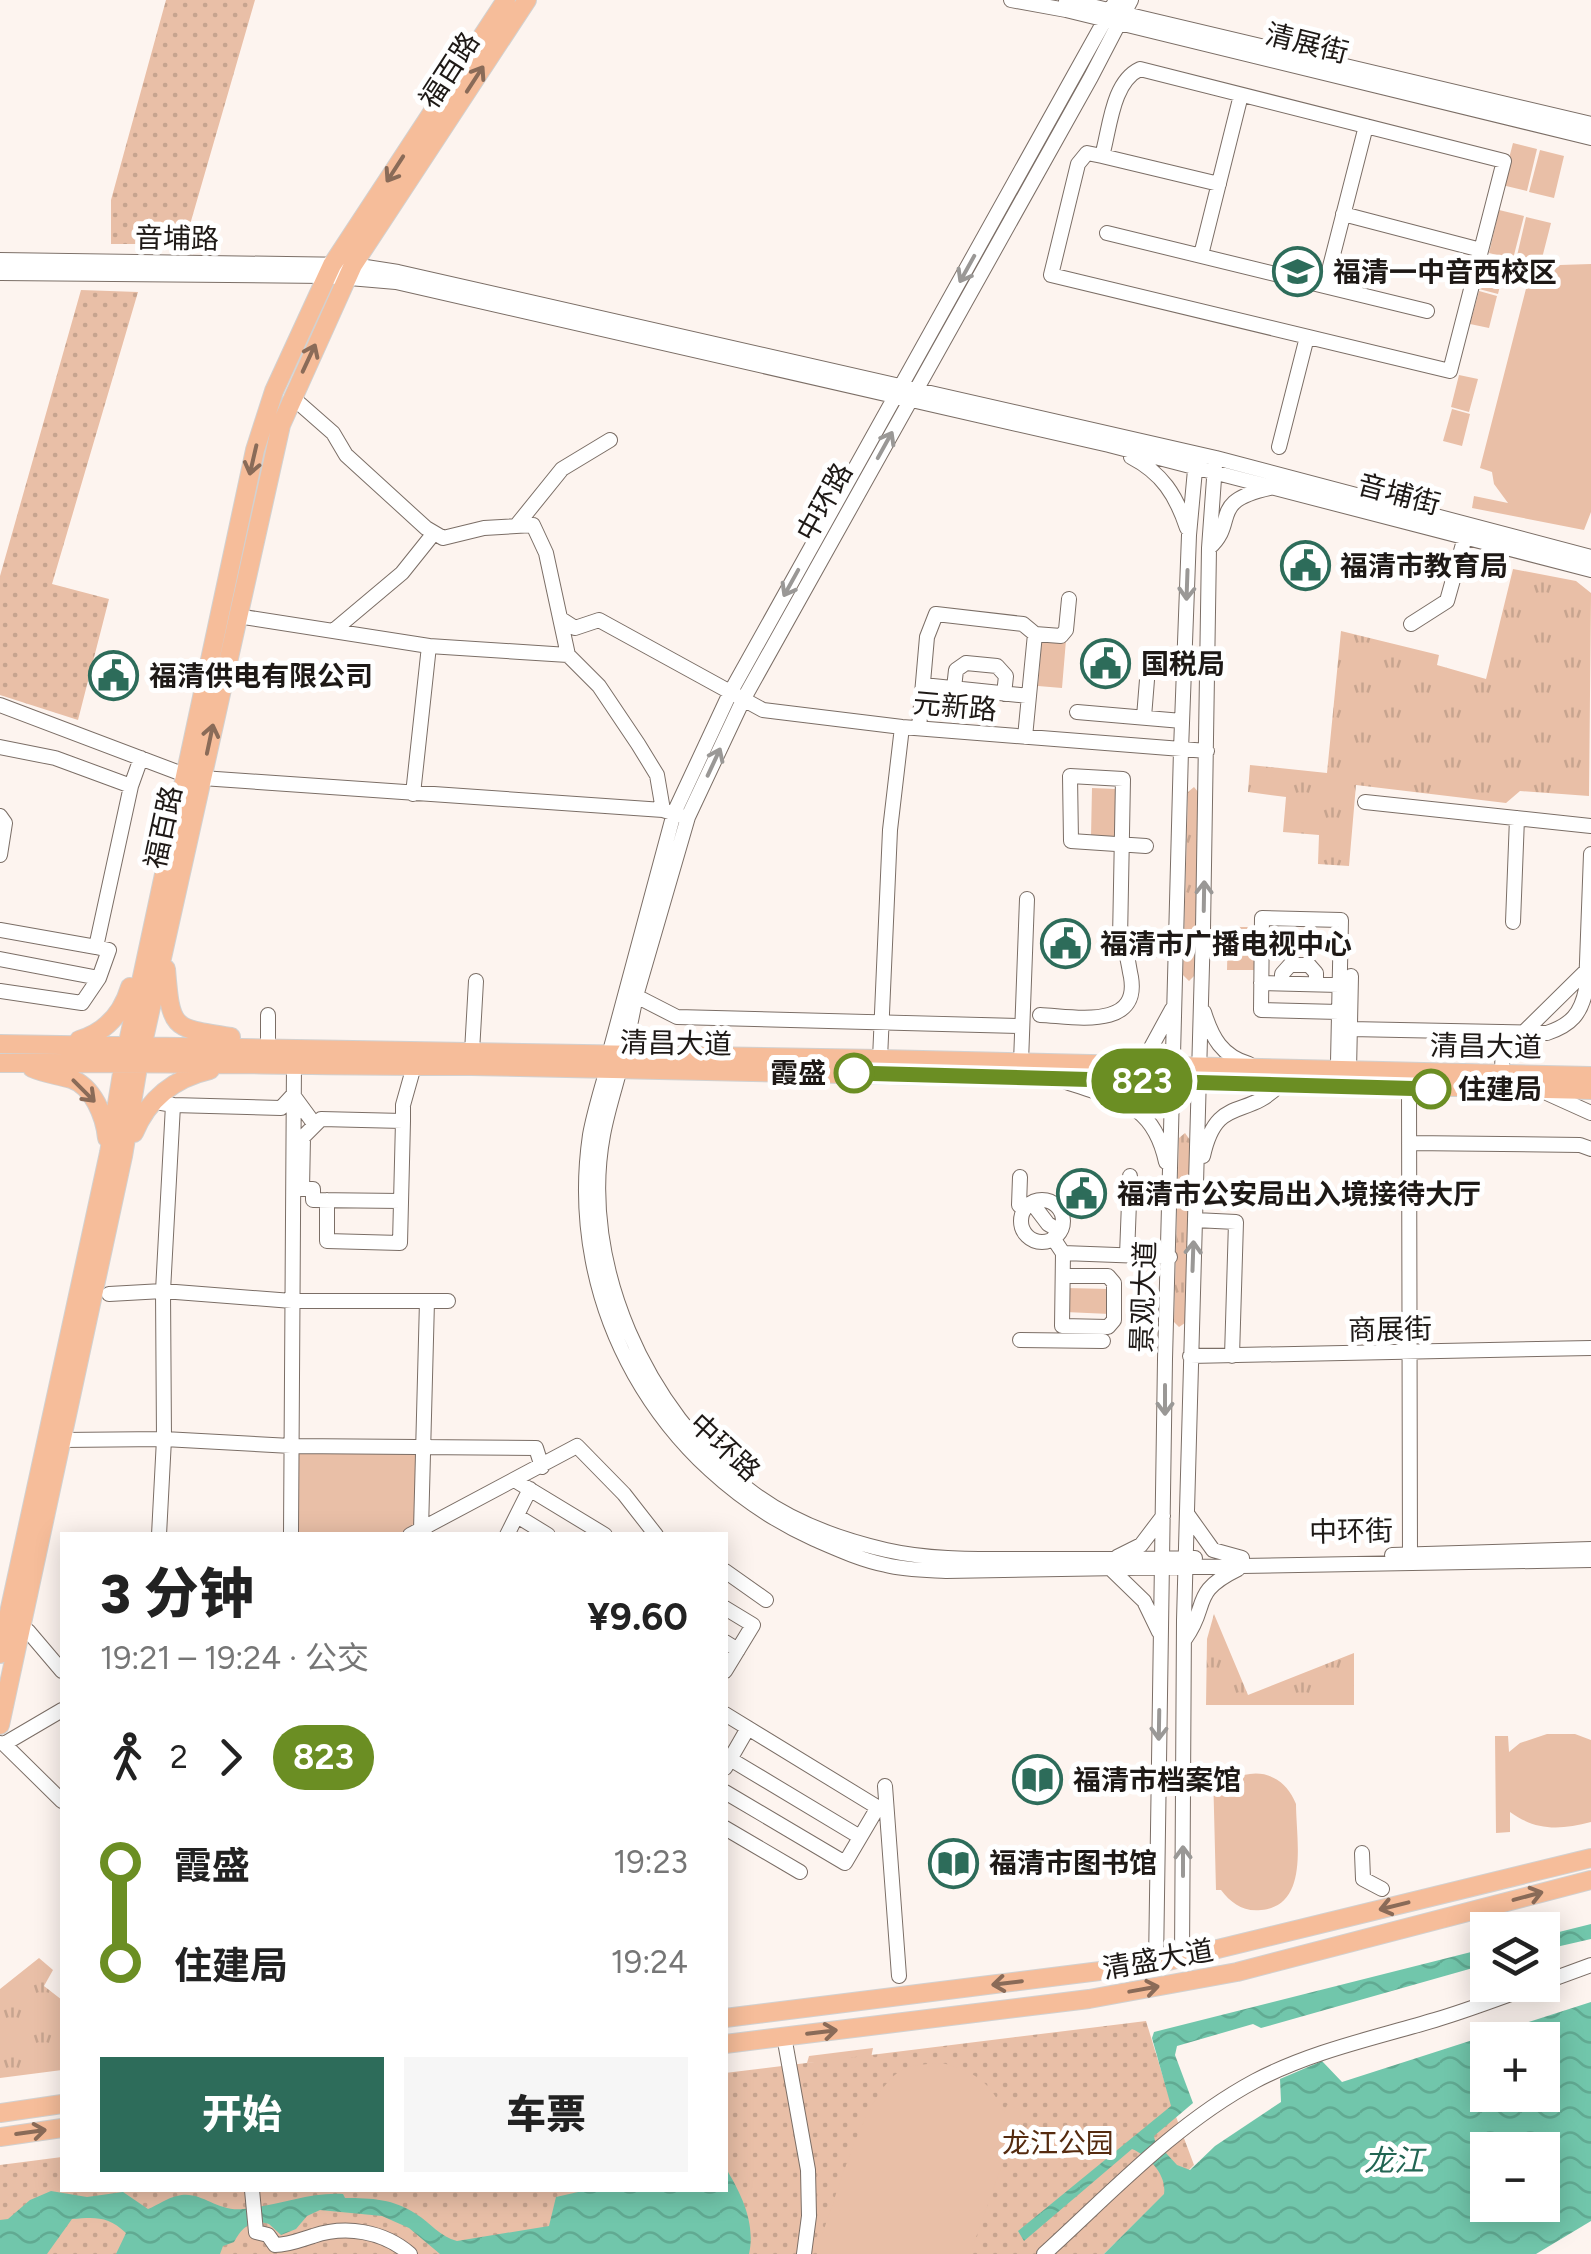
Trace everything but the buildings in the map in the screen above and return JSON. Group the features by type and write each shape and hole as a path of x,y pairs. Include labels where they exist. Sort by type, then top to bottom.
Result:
{"main road":[{"name":"福百路","path":"0,1724 62,1440 133,1054 194,776 255,450 274,392 340,271 506,0"},
{"name":"福百路","path":"194,776 237,616 270,463 340,271 527,0"},
{"path":"54,1045 84,1040 117,1017 138,958 157,945 168,1006 180,1026 194,1033 230,1037 261,1048"},
{"name":"清昌大道","path":"0,1044 54,1045 227,1066 880,1059 1096,1066 1409,1088 1591,1090"},
{"name":"清昌大道","path":"0,1063 261,1048 472,1052 615,1062 1055,1079 1174,1074"},
{"path":"23,1063 43,1073 75,1080 88,1090 116,1154"},
{"path":"116,1154 141,1116 164,1102 185,1077 227,1066"},
{"name":"清昌大道","path":"1280,1077 1343,1066 1502,1074 1591,1072"},
{"name":"福百路","path":"0,1654 116,1154"},
{"name":"清盛大道","path":"728,2018 1156,1964 1591,1855"},
{"name":"清盛大道","path":"728,2044 1089,1999 1237,1972 1591,1880"},
{"path":"0,2104 60,2104"},
{"path":"0,2112 60,2104"},
{"path":"0,2137 60,2128"}],"street":[{"name":"清展街","path":"1010,0 1118,11 1591,138"},
{"name":"清展街","path":"1066,0 1591,124"},
{"name":"中环路","path":"615,1062 675,813 1118,11"},
{"path":"1102,156 1121,85 1129,74 1140,70 1504,160 1450,371 1051,275 1078,164 1088,153 1219,184"},
{"path":"1200,256 1242,95"},
{"path":"1325,286 1366,126"},
{"path":"1344,214 1481,250"},
{"path":"1107,233 1427,311"},
{"name":"音埔路","path":"0,260 340,271"},
{"name":"音埔路","path":"0,272 340,271"},
{"path":"340,271 906,392 1196,460"},
{"path":"1279,446 1307,336"},
{"path":"906,392 1109,445 1196,460"},
{"path":"0,705 194,776 675,813 657,775 599,686 568,655 546,553 533,526 484,528 444,538 346,454 333,433 292,396"},
{"path":"516,526 562,469 610,440"},
{"path":"1109,445 1161,478 1180,505 1189,535"},
{"name":"音埔街","path":"1196,460 1591,557"},
{"name":"景观大道","path":"1156,1964 1165,1359 1181,750 1189,535 1196,460"},
{"name":"音埔街","path":"1216,464 1277,487 1591,570"},
{"name":"景观大道","path":"1182,1958 1190,1356 1209,548 1216,464"},
{"path":"1209,548 1220,539 1223,517 1240,496 1277,487"},
{"path":"333,631 402,573 434,532"},
{"path":"1411,624 1447,600 1465,537"},
{"path":"919,728 927,637 936,614 1023,624 1035,634 1060,636 1066,630 1070,599"},
{"path":"237,616 430,646 568,655"},
{"name":"元新路","path":"561,620 575,628 599,620 763,710 919,728 1207,750"},
{"path":"1025,737 1035,634"},
{"path":"413,794 430,646"},
{"path":"1144,717 1149,655"},
{"path":"954,688 956,670 966,662 997,666 1006,676 1004,694"},
{"path":"923,685 1029,696"},
{"path":"1077,712 1182,721"},
{"path":"880,1059 890,830 902,726"},
{"path":"0,747 55,758 131,786"},
{"path":"96,947 140,758"},
{"path":"1040,1015 1109,1018 1124,1006 1132,985 1126,948 1120,939 1122,845 1123,779 1070,776 1070,841 1122,845 1146,846"},
{"path":"1365,802 1591,826"},
{"name":"中环路","path":"675,813 636,996 590,1136 590,1238 601,1295 640,1386 698,1460 744,1501 837,1549 886,1566 946,1572 1112,1565"},
{"path":"0,816 6,823 0,855"},
{"path":"1513,922 1517,818"},
{"path":"1350,1029 1547,1033 1565,1027 1582,1009 1588,963 1591,854"},
{"path":"1021,1062 1027,899"},
{"path":"1339,1012 1260,1010 1262,918 1340,920 1350,1029 1343,1066"},
{"path":"0,930 110,950 100,978 82,1003 0,991"},
{"path":"1126,948 1177,950"},
{"path":"0,958 100,978"},
{"path":"1523,1033 1588,963"},
{"path":"1261,983 1282,984 1282,974 1290,965 1309,965 1316,974 1316,984 1345,980"},
{"path":"1343,1066 1339,1012 1345,980"},
{"path":"472,1052 476,981"},
{"path":"636,996 677,1016 1022,1026"},
{"path":"1096,1066 1123,1063 1148,1053 1176,999"},
{"path":"1196,1186 1216,1120 1227,1112 1266,1100 1280,1077 1229,1056 1214,1042 1201,1001"},
{"path":"261,1048 268,1015"},
{"path":"1502,1074 1503,1032"},
{"path":"291,1532 294,1063"},
{"path":"328,1200 327,1241 400,1243 403,1106 414,1066"},
{"path":"1055,1079 1113,1098 1152,1123 1163,1148 1172,1187"},
{"path":"1409,1088 1410,1560"},
{"path":"1539,1090 1591,1114"},
{"path":"159,1532 164,1438 164,1102 281,1108 293,1095"},
{"path":"293,1095 315,1125"},
{"path":"401,1201 313,1200 314,1189 302,1189 303,1137 321,1119 403,1121"},
{"path":"1409,1143 1591,1149"},
{"path":"1127,1255 1130,1176"},
{"path":"1020,1177 1019,1205 1042,1200 1056,1205 1062,1218 1056,1235 1063,1253 1062,1333"},
{"path":"1028,1206 1021,1222 1026,1234 1037,1241 1056,1235"},
{"path":"1194,1220 1236,1222 1232,1356"},
{"path":"1063,1253 1170,1257"},
{"path":"1020,1340 1108,1327 1114,1320 1114,1283 1108,1276 1063,1276"},
{"path":"109,1294 163,1290 292,1301 448,1301"},
{"path":"420,1532 427,1301"},
{"path":"1062,1333 1103,1342"},
{"name":"商展街","path":"1190,1356 1591,1348"},
{"path":"62,1440 164,1438 291,1446 536,1448 542,1467"},
{"path":"422,1532 577,1446 624,1494 654,1532"},
{"path":"1165,1477 1188,1477"},
{"path":"516,1481 600,1532"},
{"path":"509,1532 530,1490"},
{"path":"1161,1638 1144,1602 1112,1565 1141,1546 1164,1515"},
{"path":"1188,1515 1213,1550 1242,1562"},
{"path":"517,1516 543,1532"},
{"name":"中环街","path":"1410,1560 1591,1549"},
{"name":"中环街","path":"1112,1565 1410,1560 1591,1562"},
{"path":"1184,1640 1194,1627 1200,1600 1210,1586 1242,1562"},
{"path":"728,1572 766,1600"},
{"path":"728,1610 752,1625 732,1646"},
{"path":"1161,1621 1184,1620"},
{"path":"28,1631 60,1669"},
{"path":"60,1711 2,1743 60,1799"},
{"path":"728,1716 882,1810"},
{"path":"748,1728 728,1764 860,1837"},
{"path":"885,1786 882,1810 899,1976"},
{"path":"728,1794 845,1864 882,1810"},
{"path":"728,1830 800,1872"},
{"path":"1362,1853 1363,1879 1382,1889"},
{"path":"1560,1977 1591,1966"},
{"path":"1044,2254 1146,2160 1210,2108 1283,2068 1488,2002"},
{"path":"784,2036 808,2170 810,2204 804,2254"},
{"path":"253,2198 256,2232 268,2235 275,2245 334,2231 352,2231 387,2239 410,2254"}],"green space":[{"path":"166,0 255,0 189,228 168,244 111,244 111,200"},
{"path":"1513,143 1537,149 1527,191 1502,185"},
{"path":"1540,150 1564,156 1554,198 1529,192"},
{"path":"1499,210 1524,216 1513,259 1489,253"},
{"path":"1526,217 1551,223 1540,266 1516,260"},
{"path":"1487,256 1506,261 1498,294 1479,289"},
{"path":"1591,264 1591,512 1584,530 1472,508 1474,496 1508,503 1494,484 1492,472 1480,468 1529,277 1542,280 1560,265"},
{"path":"81,290 138,292 52,584 109,599 78,720 0,695 0,576"},
{"path":"1479,291 1497,296 1489,328 1470,324"},
{"path":"1459,375 1478,379 1469,412 1451,407"},
{"path":"1452,409 1470,414 1462,446 1443,441"},
{"path":"1513,569 1576,581 1591,593 1589,796 1520,791 1506,803 1356,785 1349,866 1318,864 1319,835 1283,832 1286,797 1248,792 1250,765 1327,773 1341,631 1439,655 1437,665 1486,679"},
{"path":"1042,638 1066,640 1062,688 1038,686"},
{"path":"1194,787 1199,793 1194,976 1189,981 1183,975 1188,792"},
{"path":"1092,788 1116,789 1115,837 1091,837"},
{"path":"1228,927 1255,927 1255,970 1227,970"},
{"path":"1185,1133 1190,1140 1185,1323 1179,1327 1174,1322 1179,1138"},
{"path":"1065,1288 1111,1289 1110,1314 1065,1312"},
{"path":"296,1450 417,1453 417,1525 402,1532 296,1532"},
{"path":"1214,1614 1248,1695 1354,1653 1354,1705 1206,1705 1207,1639"},
{"path":"1547,1734 1575,1734 1591,1740 1591,1822 1549,1827 1529,1823 1510,1812 1510,1832 1496,1833 1495,1736 1508,1736 1509,1752 1520,1743"},
{"path":"1213,1771 1224,1771 1225,1784 1246,1775 1266,1775 1283,1785 1296,1804 1297,1869 1287,1897 1277,1906 1249,1910 1216,1890"},
{"path":"39,1958 53,1970 44,1986 60,1998 60,2070 0,2078 0,1989"},
{"name":"龙江公园","path":"1146,2021 1194,2165 1104,2254 0,2254 0,2165 60,2157 60,2192 728,2192 728,2073"},
{"path":"873,2048 871,2058 807,2063 809,2056"},
{"path":"942,2063 980,2079 1004,2113 1007,2105 1022,2110 970,2254 822,2254 822,2235 865,2119 877,2097 890,2079 904,2069"}],"water":[{"path":"1591,1924 1591,1939 1560,1946 1560,1932"},
{"name":"龙江","path":"1470,1952 1470,1969 1261,2028 1253,2024 1177,2046 1175,2055 1193,2103 1154,2136 1177,2165 1190,2170 1215,2146 1281,2102 1280,2079 1322,2061 1342,2082 1470,2041 1470,2112 1560,2112 1560,2022 1529,2022 1591,2002 1591,2221 1536,2254 1104,2254 1164,2194 1163,2180 1156,2167 1132,2149 1024,2241 1018,2231 1171,2106 1152,2038 1154,2032"},
{"path":"728,2173 749,2220 749,2254 440,2254 409,2228 382,2216 320,2210 307,2216 296,2229 281,2235 269,2224 252,2224 234,2242 223,2246 220,2254 116,2254 126,2233 107,2221 88,2218 72,2219 47,2254 0,2254 0,2220 8,2219 30,2200 51,2191 87,2197 123,2192 148,2209 185,2195 243,2209 343,2194 345,2198 399,2205 457,2241 549,2226 556,2197 578,2192 728,2192"}],"bus line":[{"name":"823","path":"854,1073 1431,1089"}],"place":[{"name":"福清一中音西校区","path":"1298,272"},
{"name":"福清市教育局","path":"1305,566"},
{"name":"国税局","path":"1106,664"},
{"name":"福清供电有限公司","path":"114,676"},
{"name":"福清市广播电视中心","path":"1065,944"},
{"name":"霞盛","path":"854,1073"},
{"name":"住建局","path":"1431,1089"},
{"name":"福清市公安局出入境接待大厅","path":"1082,1194"},
{"name":"福清市档案馆","path":"1038,1780"},
{"name":"福清市图书馆","path":"954,1863"}]}
